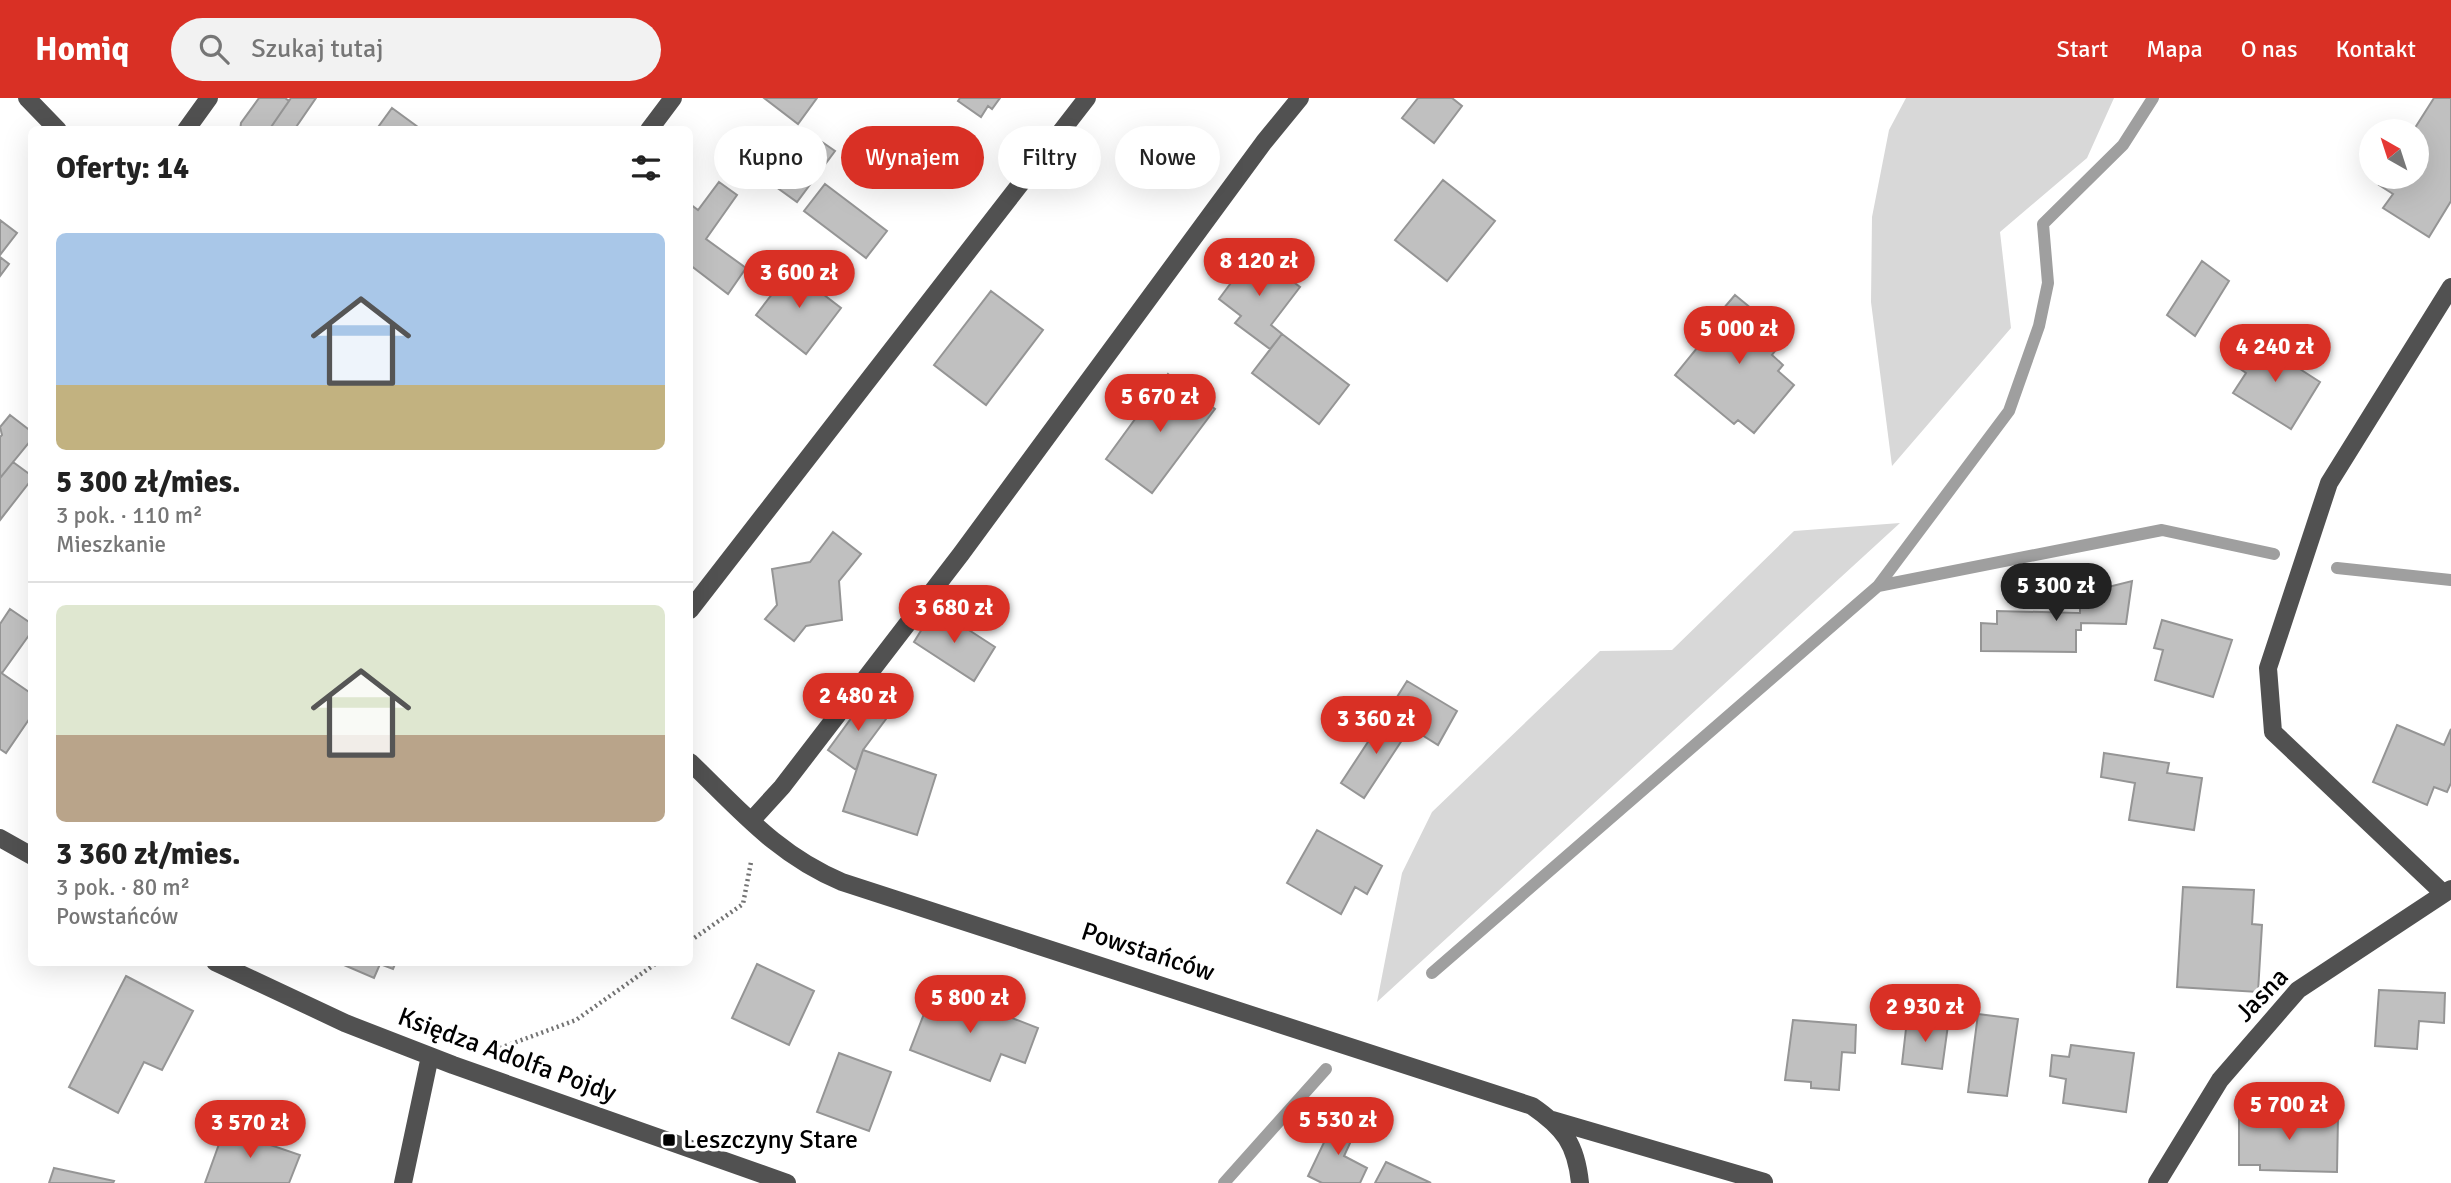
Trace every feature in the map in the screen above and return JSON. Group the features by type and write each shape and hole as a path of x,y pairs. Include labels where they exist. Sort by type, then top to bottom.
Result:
{"street":[{"path":"27,98 54,126"},
{"path":"189,126 209,98"},
{"path":"652,126 673,98"},
{"path":"693,606 1087,98"},
{"path":"751,821 782,786 961,554 1264,142 1300,98"},
{"path":"2447,891 2273,732 2267,668 2329,483 2451,287"},
{"name":"Powstańców","path":"693,765 771,841 814,871 1532,1106 1552,1120 1567,1137 1577,1158 1580,1183"},
{"path":"0,838 28,854"},
{"name":"Jasna","path":"2157,1183 2220,1080 2298,990 2447,891"},
{"name":"Księdza Adolfa Pojdy","path":"224,966 345,1023 453,1065 787,1183"},
{"path":"403,1183 430,1056"},
{"path":"1552,1120 1764,1182"}],"path":[{"path":"693,939 743,904 748,865 771,841"},
{"path":"453,1065 576,1020 652,966"}],"shaded area":[{"path":"1906,98 2114,98 2087,158 2000,232 2011,328 1892,466 1871,302 1872,217 1889,130"},
{"path":"1900,523 1377,1002 1402,873 1432,812 1600,651 1672,650 1794,531"}],"building":[{"path":"259,98 285,98 289,101 272,126 241,126"},
{"path":"291,98 316,98 297,126 272,126"},
{"path":"764,98 817,98 798,124"},
{"path":"960,98 1000,98 992,109 988,106 981,117 958,101"},
{"path":"1418,98 1452,98 1462,106 1434,143 1402,118"},
{"path":"2434,98 2451,98 2451,201 2429,237 2383,208 2393,194 2385,189 2429,189 2429,119 2421,119"},
{"path":"392,108 417,126 379,126"},
{"path":"827,145 835,151 827,162"},
{"path":"1443,180 1495,221 1447,281 1395,240"},
{"path":"827,186 887,231 866,258 804,211 821,189 827,189"},
{"path":"714,189 729,189 737,195 706,239 746,268 728,294 693,267 693,206 698,210"},
{"path":"779,189 807,189 797,202"},
{"path":"0,220 17,233 0,255"},
{"path":"1254,252 1300,287 1271,325 1282,334 1270,349 1235,323 1241,316 1219,299"},
{"path":"0,257 9,264 0,276"},
{"path":"2202,261 2229,281 2195,336 2167,315"},
{"path":"790,271 804,283 813,271 826,281 819,291 841,308 806,354 756,315"},
{"path":"991,291 1043,330 986,405 934,365"},
{"path":"1735,295 1786,337 1772,355 1783,365 1778,371 1794,385 1754,433 1738,420 1734,424 1675,375 1715,326 1711,323"},
{"path":"1282,334 1349,385 1319,424 1252,373"},
{"path":"2268,338 2283,348 2278,355 2320,382 2291,429 2233,393 2246,373 2236,366 2247,348 2258,354"},
{"path":"1168,374 1215,409 1152,493 1106,459"},
{"path":"10,415 28,429 28,444 0,478 2,435 0,427"},
{"path":"13,462 28,473 28,484 0,520 0,478"},
{"path":"833,532 861,554 839,581 842,620 806,626 794,641 765,619 777,605 772,569 810,562"},
{"path":"2132,581 2126,624 2081,623 2081,630 2076,630 2076,652 1981,651 1981,623 1997,624 1997,611 2080,613 2080,594"},
{"path":"935,608 995,647 974,681 914,642"},
{"path":"10,609 28,621 28,637 2,673 0,672 0,624"},
{"path":"2162,620 2232,640 2213,697 2155,680 2163,650 2154,648"},
{"path":"0,672 28,691 28,721 6,753 0,749"},
{"path":"1407,681 1457,711 1438,745 1387,713"},
{"path":"866,698 889,715 863,750 856,770 828,750"},
{"path":"1387,713 1410,728 1364,798 1341,783"},
{"path":"2397,725 2444,745 2451,729 2451,783 2447,792 2434,787 2427,805 2373,782"},
{"path":"863,750 936,775 917,835 843,811"},
{"path":"2104,753 2169,763 2167,773 2202,778 2194,830 2129,820 2135,783 2101,777"},
{"path":"1317,830 1382,866 1367,894 1355,887 1341,914 1287,883"},
{"path":"2183,887 2254,890 2252,924 2262,925 2258,992 2177,987"},
{"path":"757,964 814,991 789,1045 732,1018"},
{"path":"346,966 379,966 374,978"},
{"path":"126,976 193,1011 162,1070 144,1062 118,1113 69,1087"},
{"path":"934,988 1038,1028 1025,1063 1001,1054 990,1081 910,1050"},
{"path":"2379,990 2445,993 2444,1023 2419,1021 2417,1049 2375,1046"},
{"path":"1978,1014 2018,1019 2007,1096 1968,1092"},
{"path":"1793,1020 1856,1025 1855,1053 1842,1052 1839,1090 1811,1088 1811,1082 1785,1080"},
{"path":"1907,1020 1948,1025 1942,1069 1902,1064"},
{"path":"2071,1045 2134,1053 2126,1112 2063,1103 2066,1079 2050,1076 2052,1055 2069,1057"},
{"path":"839,1053 891,1072 869,1131 817,1112"},
{"path":"2239,1114 2338,1116 2337,1172 2260,1170 2260,1165 2239,1165"},
{"path":"1337,1115 1358,1126 1344,1156 1367,1168 1360,1183 1322,1183 1308,1176"},
{"path":"239,1124 250,1125 256,1140 300,1155 289,1183 205,1183 223,1133 228,1135 229,1130"},
{"path":"1386,1162 1431,1183 1375,1183"},
{"path":"54,1168 114,1181 49,1183"}],"waterway":[{"path":"1878,586 2009,411 2039,326 2048,283 2043,224 2123,145 2153,98"},
{"path":"1432,973 1878,586 2162,530 2274,554"},
{"path":"2337,568 2451,580"},
{"path":"1224,1183 1326,1069"}],"place":[{"name":"Leszczyny Stare","path":"669,1140"}]}
